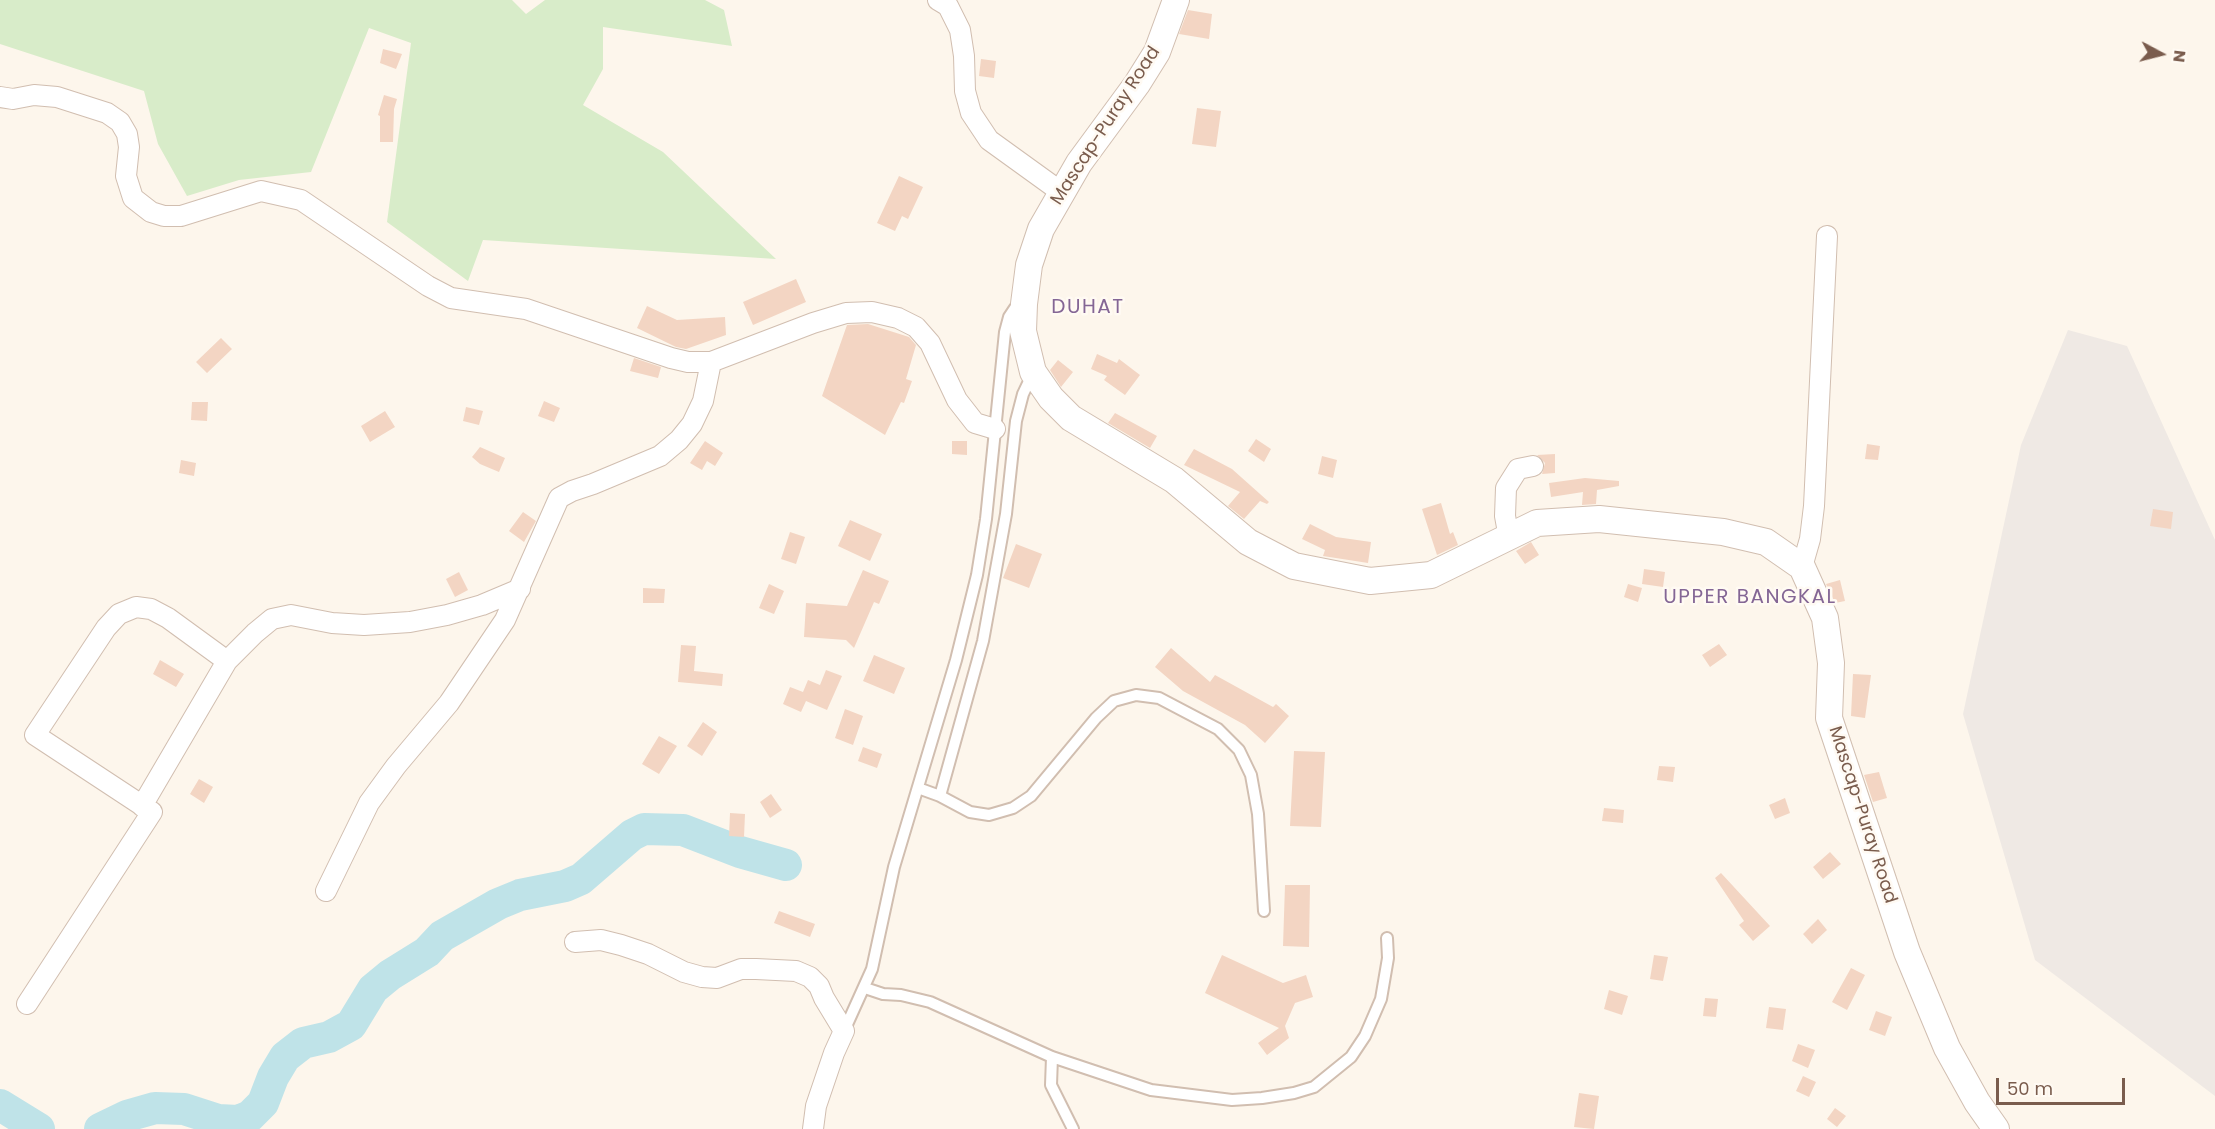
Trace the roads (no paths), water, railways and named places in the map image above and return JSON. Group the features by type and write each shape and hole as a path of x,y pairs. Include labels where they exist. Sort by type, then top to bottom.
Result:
{"street":[{"path":"938,0 948,6 960,30 964,56 965,91 971,113 989,140 1061,192"},
{"name":"Mascap-Puray Road","path":"1176,0 1157,52 1061,192 1041,229 1029,265 1023,331 1033,372 1051,398 1071,418 1174,480 1248,542 1294,566 1370,581 1431,575 1537,523 1610,520 1723,532 1766,542 1802,567 1825,618 1831,663 1829,718 1907,952 1947,1048 1977,1102 1996,1129"},
{"path":"0,97 13,99 34,95 57,97 107,113 120,122 127,134 129,147 126,176 133,198 151,212 164,216 181,216 261,191 301,200 428,286 451,298 526,309 671,358 688,362 711,362 813,323 846,313 872,312 898,318 916,327 930,343 957,400 975,423 995,429"},
{"path":"1802,567 1810,539 1815,506 1827,236"},
{"path":"326,891 369,803 396,766 449,703 505,620 559,498 572,490 593,484 660,456 679,440 692,424 703,401 711,362"},
{"path":"1509,538 1505,516 1506,488 1518,469 1533,466"},
{"path":"142,806 227,661 272,619 291,615 332,623 410,622 482,605 520,588"},
{"path":"27,1004 152,812 35,735 106,628 119,614 136,607 151,609 168,618 227,661"},
{"path":"575,942 601,940 621,945 648,954 684,972 702,977 717,978 741,969 796,971 810,977 819,986 844,1031 816,1106 813,1129"}],"lane":[{"path":"844,1031 872,969 894,867 956,660 977,575 1005,332 1009,317 1015,308 1024,304"},
{"path":"940,796 983,641 1006,514 1016,421 1023,394 1033,372"},
{"path":"918,788 940,796 970,812 989,815 1013,808 1031,796 1096,718 1114,701 1136,695 1159,698 1218,729 1239,750 1251,775 1258,814 1264,911"},
{"path":"865,988 883,994 901,995 930,1002 1052,1057 1151,1089 1232,1100 1262,1098 1314,1087 1351,1057 1365,1036 1381,999 1386,980 1387,938"},
{"path":"1052,1057 1051,1085 1073,1129"}],"waterway":[{"path":"100,1129 127,1116 155,1108 184,1109 218,1120 238,1121 250,1116 263,1103 273,1077 285,1057 303,1043 329,1037 351,1025 373,989 390,975 427,952 442,936 498,904 520,895 565,886 581,879 632,835 644,829 683,830 740,852 786,865"},
{"path":"0,1105 39,1129"}],"district":[{"name":"DUHAT","path":"1088,308"},
{"name":"UPPER BANGKAL","path":"1750,598"}]}
